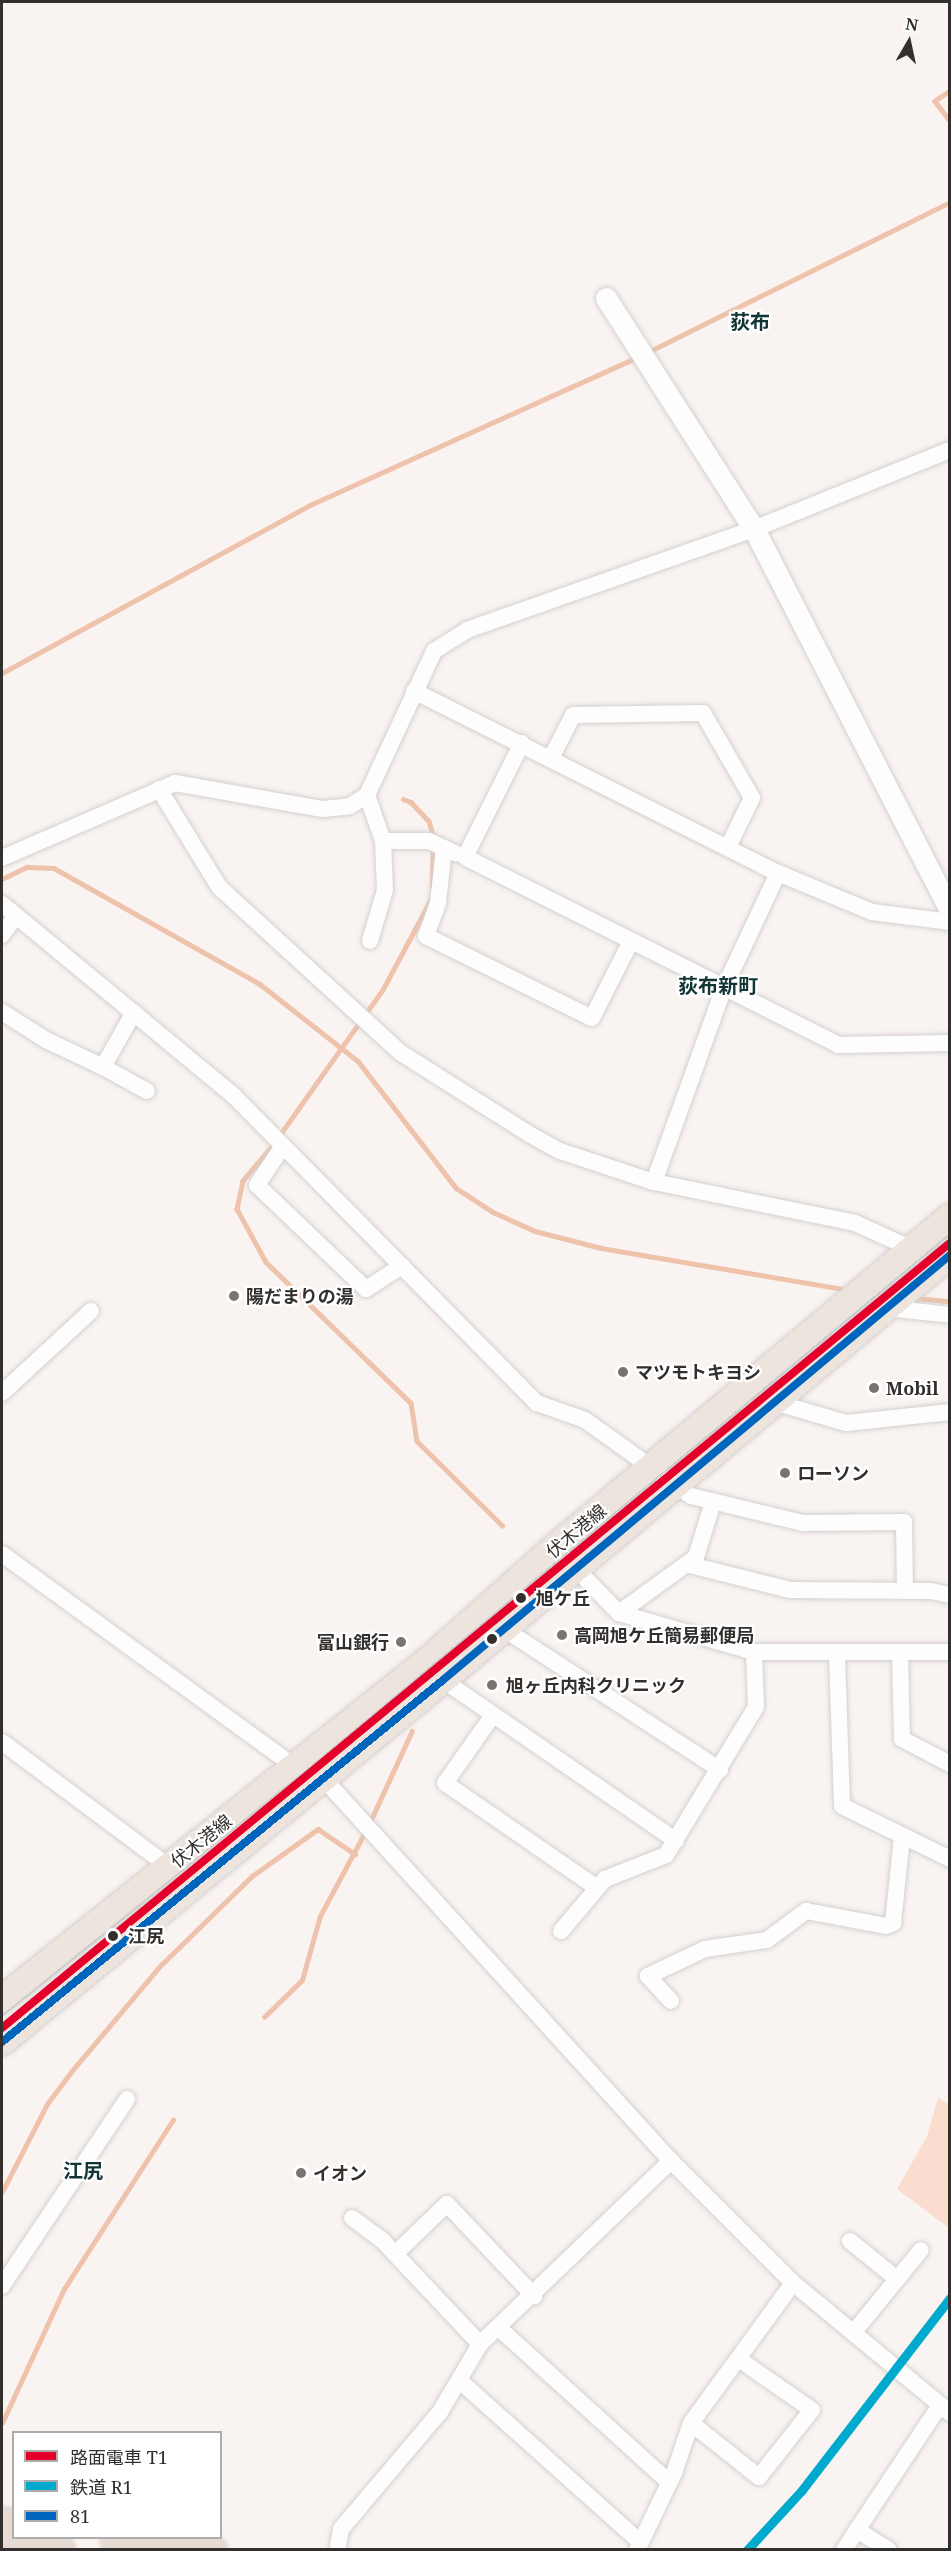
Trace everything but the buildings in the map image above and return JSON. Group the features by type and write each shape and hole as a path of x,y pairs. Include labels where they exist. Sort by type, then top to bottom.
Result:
{"highway":[{"path":"122,2539 212,2550"},
{"path":"2,2541 60,2550"}],"main road":[{"name":"伏木港線","path":"2,1999 427,1661 555,1547 652,1468 910,1248 950,1217"},
{"name":"伏木港線","path":"2,2042 504,1629 573,1568 950,1255"}],"street":[{"path":"606,298 754,529 950,910"},
{"path":"2,858 175,783 322,809 350,806 367,795 434,651 467,630 754,529 950,450"},
{"path":"414,691 778,873 872,912 950,922"},
{"path":"551,758 573,715 703,713 752,798 728,848"},
{"path":"465,857 522,743"},
{"path":"159,789 219,887 401,1053 560,1152 654,1182 855,1223 910,1248"},
{"path":"367,795 383,841 385,890 370,941"},
{"path":"383,841 429,841 465,857 838,1045 950,1043"},
{"path":"444,848 438,903 426,936 592,1018 631,941"},
{"path":"654,1182 724,988 778,873"},
{"path":"2,904 233,1095 537,1402 585,1420 652,1468 673,1487 713,1502 803,1523 904,1522 904,1591"},
{"path":"2,935 15,917"},
{"path":"2,1011 46,1040 147,1090"},
{"path":"103,1067 134,1012"},
{"path":"283,1146 257,1185 366,1289 402,1266"},
{"path":"887,1308 950,1315"},
{"path":"2,1393 91,1311"},
{"path":"774,1402 846,1423 950,1412"},
{"path":"619,1613 696,1557 713,1502"},
{"path":"555,1547 619,1613 754,1652 837,1654 950,1652"},
{"path":"2,1554 294,1766 322,1777 671,2161 793,2283 945,2409 843,2550"},
{"path":"686,1564 790,1590 904,1591 950,1595"},
{"path":"504,1629 720,1770"},
{"path":"561,1931 605,1879 666,1855 676,1841 756,1707 754,1652"},
{"path":"900,1653 902,1739 950,1764"},
{"path":"837,1654 842,1806 950,1859"},
{"path":"442,1680 676,1841"},
{"path":"493,1715 445,1784 597,1888"},
{"path":"2,1742 169,1867"},
{"path":"671,2001 648,1976 705,1949 767,1940 806,1911 886,1926 893,1923 902,1836"},
{"path":"2,2286 127,2099"},
{"path":"338,2546 341,2529 440,2412 480,2344 500,2329 671,2161"},
{"path":"395,2254 447,2204 534,2296"},
{"path":"351,2218 395,2254 480,2344"},
{"path":"850,2241 897,2279"},
{"path":"853,2333 921,2250"},
{"path":"460,2381 639,2546 669,2482 691,2423 740,2360 793,2283"},
{"path":"500,2329 669,2482"},
{"path":"691,2423 759,2477 812,2410 740,2360"},
{"path":"857,2530 889,2550"}],"shaded area":[{"path":"938,2098 949,2104 949,2228 897,2189 927,2136"}],"waterway":[{"path":"950,91 935,101 950,121"},
{"path":"648,352 950,202"},
{"path":"2,673 310,505 638,357"},
{"path":"403,799 411,802 429,821 434,839"},
{"path":"432,887 433,848"},
{"path":"2,879 27,867 54,868 260,984 358,1061 456,1188 493,1212 535,1231 601,1248 849,1290"},
{"path":"279,1136 383,989 430,901"},
{"path":"275,1143 243,1181 237,1209 266,1262 411,1403 417,1441 502,1525"},
{"path":"914,1298 950,1301"},
{"path":"369,1824 412,1731"},
{"path":"2,2192 47,2104 71,2072 159,1967 252,1876 318,1829 355,1854"},
{"path":"264,2017 302,1980 320,1916 365,1832"},
{"path":"2,2423 64,2289 173,2120"}],"tram line":[{"path":"2,2016 306,1771 950,1234"},
{"name":"T1","path":"2,2028 950,1243"}],"rail line":[{"name":"R1","path":"747,2550 802,2490 950,2298"}],"transit line":[{"name":"81","path":"2,2042 443,1680 950,1255"}],"place":[{"name":"陽だまりの湯","path":"234,1296"},
{"name":"マツモトキヨシ","path":"623,1372"},
{"name":"Mobil","path":"874,1388"},
{"name":"ローソン","path":"785,1473"},
{"name":"旭ケ丘","path":"521,1598"},
{"name":"高岡旭ケ丘簡易郵便局","path":"562,1635"},
{"name":"富山銀行","path":"401,1642"},
{"name":"旭ヶ丘内科クリニック","path":"492,1685"},
{"name":"江尻","path":"113,1936"},
{"name":"イオン","path":"301,2173"}],"district":[{"name":"荻布","path":"750,321"},
{"name":"荻布新町","path":"718,985"},
{"name":"江尻","path":"83,2170"}]}
